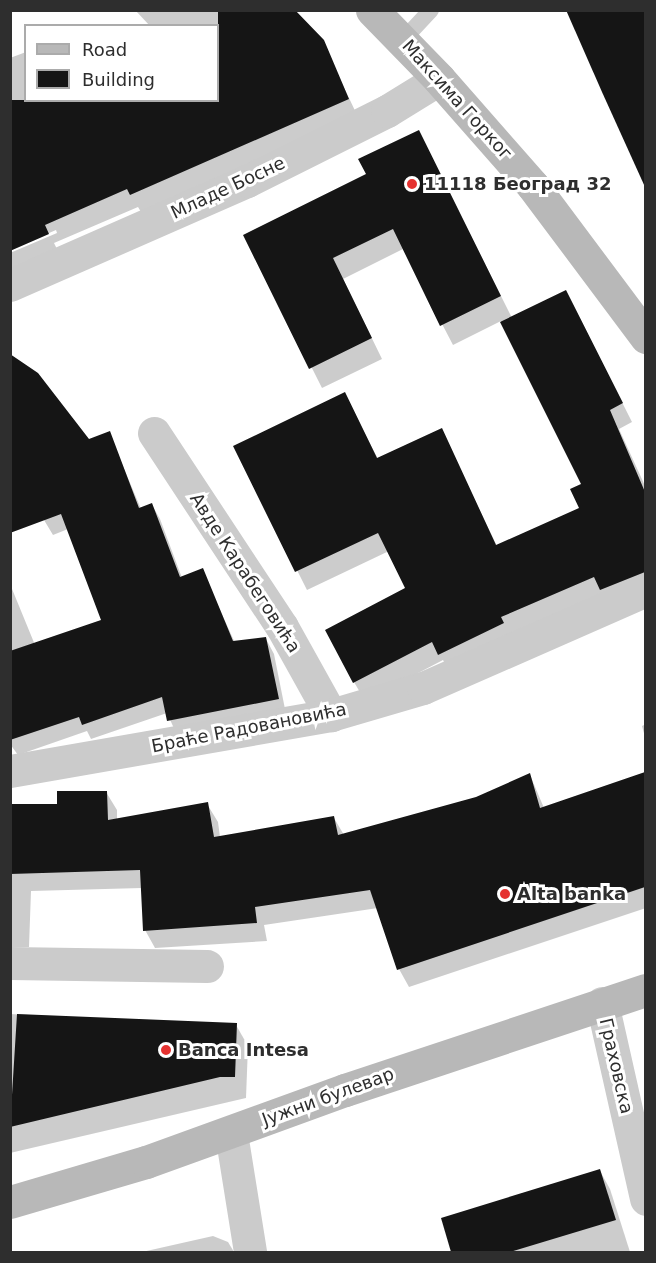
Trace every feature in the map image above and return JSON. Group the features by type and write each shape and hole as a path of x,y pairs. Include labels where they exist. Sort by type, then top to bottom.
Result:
{"main road":[{"name":"Максима Горког","path":"372,10 404,40 533,186 645,337"},
{"name":"Јужни булевар","path":"10,1202 231,1133 345,1090 645,990"}],"street":[{"name":"Младе Босне","path":"10,285 247,181 387,111 439,79"},
{"name":"Авде Карабеговића","path":"154,433 282,627 331,715"},
{"name":"Браће Радовановића","path":"10,771 331,715 423,688 645,590"},
{"path":"10,963 207,966"},
{"name":"Граховска","path":"602,1003 645,1199"},
{"path":"231,1133 250,1252"}],"lane":[{"path":"404,40 432,10"}],"building":[{"path":"218,10 295,10 324,40 349,99 130,195 127,189 45,225 49,234 10,251 10,100 24,100 24,102 219,102"},
{"path":"566,10 645,10 645,187 602,92"},
{"path":"419,130 501,296 440,326 393,229 333,258 372,338 309,369 243,235 366,174 358,159"},
{"path":"566,290 623,403 610,410 645,492 645,572 600,590 594,577 501,617 504,623 438,655 432,642 353,683 325,630 405,588 378,533 295,572 233,446 345,392 377,458 442,428 496,545 579,508 570,489 581,484 500,322"},
{"path":"10,354 38,373 89,439 110,431 139,508 152,503 180,577 203,568 233,641 266,637 279,699 167,721 162,697 82,725 79,717 10,740 10,651 101,620 61,514 10,533"},
{"path":"645,772 645,887 397,970 370,890 255,907 257,923 143,931 140,870 10,874 10,804 57,804 57,791 107,791 108,820 208,802 214,837 334,816 338,835 476,797 530,773 540,808"},
{"path":"17,1014 237,1023 235,1077 220,1077 10,1127"},
{"path":"600,1169 616,1220 510,1252 451,1252 441,1218"}],"place":[{"name":"11118 Београд 32","path":"412,184"},
{"name":"Alta banka","path":"505,894"},
{"name":"Banca Intesa","path":"166,1050"}]}
